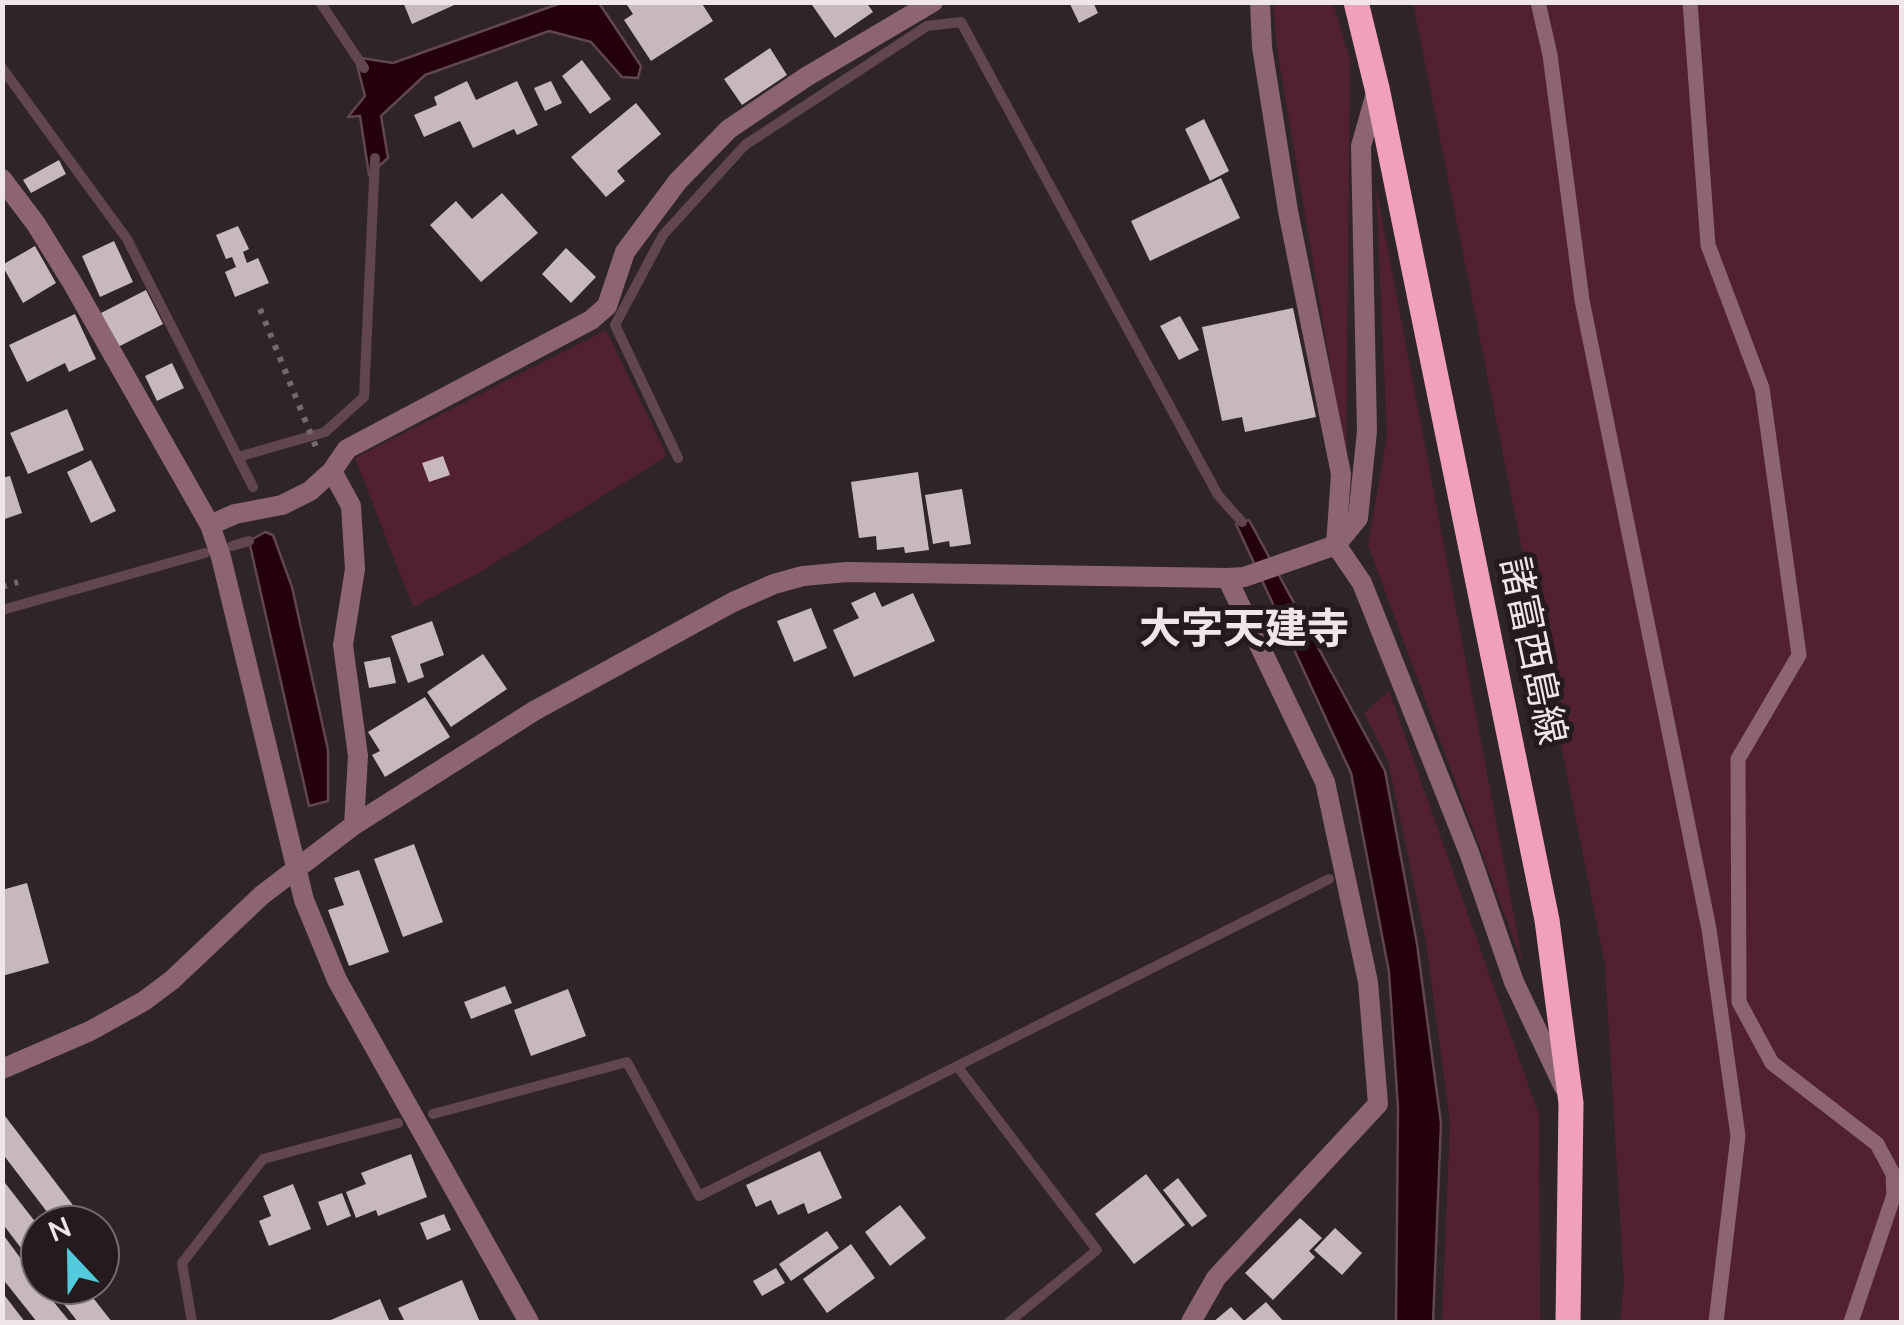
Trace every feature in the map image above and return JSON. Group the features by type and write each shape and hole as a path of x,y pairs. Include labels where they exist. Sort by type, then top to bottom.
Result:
{"main road":[{"name":"諸富西島線","path":"1356,2 1377,88 1547,920 1571,1103 1568,1322"}],"street":[{"path":"210,525 235,514 282,505 310,491 332,471 347,449 591,320 607,306 625,252 678,181 729,129 806,77 933,2"},
{"path":"1260,2 1262,47 1288,212 1340,474 1336,545 1362,583 1470,855 1514,982 1571,1103"},
{"path":"2,1069 90,1031 158,990 294,869 354,824 534,711 733,602 774,584 846,572 1236,578 1336,545 1358,518 1367,431 1360,146 1377,88"},
{"path":"2,179 74,284 210,525 278,788 294,869 337,980 529,1322"},
{"path":"332,471 350,506 356,569 343,645 358,756 354,824"},
{"path":"1191,1322 1216,1278 1378,1104 1368,982 1325,782 1236,578"}],"lane":[{"path":"1538,2 1550,55 1582,300 1710,929 1738,1136 1716,1322"},
{"path":"1690,2 1708,245 1762,388 1799,655 1738,759 1739,1002 1772,1063 1877,1144 1893,1174 1894,1196 1850,1322"}],"path":[{"path":"260,309 317,448"},
{"path":"2,587 18,582"}],"shaded area":[{"path":"561,3 599,3 641,66 638,78 622,77 591,42 549,31 425,75 381,116 388,158 369,175 360,116 348,117 365,96 355,57 393,63"},
{"path":"1273,3 1333,3 1350,60 1346,459 1277,48"},
{"path":"1413,3 1901,3 1901,1322 1620,1322 1624,1285 1605,965"},
{"path":"1376,187 1523,964 1368,545 1387,437"},
{"path":"606,330 667,456 477,574 413,607 355,458"},
{"path":"1249,520 1385,771 1417,944 1441,1123 1433,1322 1396,1322 1398,1108 1389,972 1351,773 1236,524"},
{"path":"265,532 273,535 292,587 328,750 328,801 309,806 249,541"},
{"path":"1389,691 1539,1115 1540,1322 1442,1322 1450,1122 1426,942 1388,761 1364,713"}],"building":[{"path":"403,2 461,2 412,24"},
{"path":"625,2 701,2 713,21 651,61 624,20 633,14"},
{"path":"810,2 866,2 873,12 835,38"},
{"path":"1069,2 1093,2 1098,13 1079,23"},
{"path":"770,48 787,75 742,105 724,79"},
{"path":"582,60 611,99 590,114 562,76"},
{"path":"467,81 476,100 517,81 538,125 517,135 514,129 473,148 460,121 424,137 414,115 437,105 434,97"},
{"path":"551,81 562,103 545,111 534,88"},
{"path":"636,103 661,134 617,171 625,181 606,197 571,157"},
{"path":"1204,119 1229,171 1210,181 1185,129"},
{"path":"59,160 66,174 31,193 23,180"},
{"path":"1221,178 1240,218 1150,261 1131,221"},
{"path":"502,193 538,233 481,282 430,225 456,201 472,219"},
{"path":"238,226 249,249 243,252 247,263 258,258 269,283 235,297 225,272 236,267 232,257 226,259 216,235"},
{"path":"114,241 133,282 100,297 82,256"},
{"path":"35,246 56,283 23,303 2,265"},
{"path":"566,248 596,277 571,303 542,274"},
{"path":"146,290 163,324 118,347 101,313"},
{"path":"1293,308 1316,417 1245,432 1242,417 1222,421 1202,327"},
{"path":"75,314 96,359 69,372 65,363 27,382 9,345"},
{"path":"1180,316 1199,350 1179,360 1160,326"},
{"path":"172,363 184,388 157,401 145,376"},
{"path":"67,409 84,450 28,474 10,433"},
{"path":"443,456 450,475 429,482 422,463"},
{"path":"91,460 116,511 91,523 67,472"},
{"path":"918,472 929,550 877,550 876,536 859,538 851,482"},
{"path":"10,476 22,513 2,520 2,478"},
{"path":"962,489 971,544 933,544 925,495"},
{"path":"875,592 882,607 913,593 935,641 854,677 833,630 859,618 851,603"},
{"path":"811,608 827,648 794,662 777,621"},
{"path":"432,621 444,655 420,664 424,677 408,683 391,636"},
{"path":"483,654 507,689 451,727 427,692"},
{"path":"390,657 396,683 369,688 364,662"},
{"path":"425,697 450,737 385,777 372,755 380,751 368,732"},
{"path":"414,844 443,922 403,937 374,859"},
{"path":"359,870 389,952 349,966 328,910 344,905 334,878"},
{"path":"27,883 49,963 2,976 2,890"},
{"path":"505,986 512,1003 471,1019 464,1002"},
{"path":"568,989 586,1036 531,1056 514,1010"},
{"path":"2,1112 73,1205 42,1205 2,1153"},
{"path":"820,1151 842,1198 808,1214 804,1203 778,1215 771,1200 756,1207 746,1185"},
{"path":"411,1154 427,1197 378,1216 376,1210 356,1218 346,1192 366,1184 361,1173"},
{"path":"1146,1174 1185,1225 1134,1264 1095,1214"},
{"path":"1178,1178 1207,1216 1192,1227 1163,1190"},
{"path":"2,1179 22,1205 20,1247 2,1223"},
{"path":"293,1184 311,1229 269,1246 259,1221 271,1216 263,1196"},
{"path":"342,1193 351,1216 327,1226 318,1202"},
{"path":"900,1205 926,1238 890,1266 865,1232"},
{"path":"444,1214 451,1230 427,1240 420,1223"},
{"path":"1300,1218 1322,1238 1309,1251 1315,1257 1273,1300 1245,1273"},
{"path":"1335,1228 1362,1253 1342,1275 1314,1250"},
{"path":"827,1231 839,1248 791,1281 779,1264"},
{"path":"2,1233 20,1258 20,1301 2,1278"},
{"path":"851,1244 875,1278 827,1313 803,1279"},
{"path":"776,1268 785,1283 762,1296 753,1281"},
{"path":"462,1280 480,1322 405,1322 398,1308"},
{"path":"2,1292 25,1322 2,1322"},
{"path":"380,1299 390,1322 326,1322"},
{"path":"1266,1302 1284,1322 1213,1322 1231,1307 1244,1321"},
{"path":"23,1305 56,1305 70,1322 37,1322"},
{"path":"65,1305 99,1305 112,1322 78,1322"}],"waterway":[{"path":"320,2 364,68"},
{"path":"678,458 615,325 663,235 745,145 927,26 961,22 1218,495 1242,522"},
{"path":"2,68 127,239 253,487"},
{"path":"238,457 325,432 364,397 375,158"},
{"path":"232,546 249,541"},
{"path":"2,610 205,553"},
{"path":"433,1114 627,1062 699,1196 1329,879"},
{"path":"957,1066 1097,1250 1009,1322"},
{"path":"192,1322 182,1263 263,1159 398,1123"}],"district":[{"name":"大字天建寺","path":"1244,630"}]}
